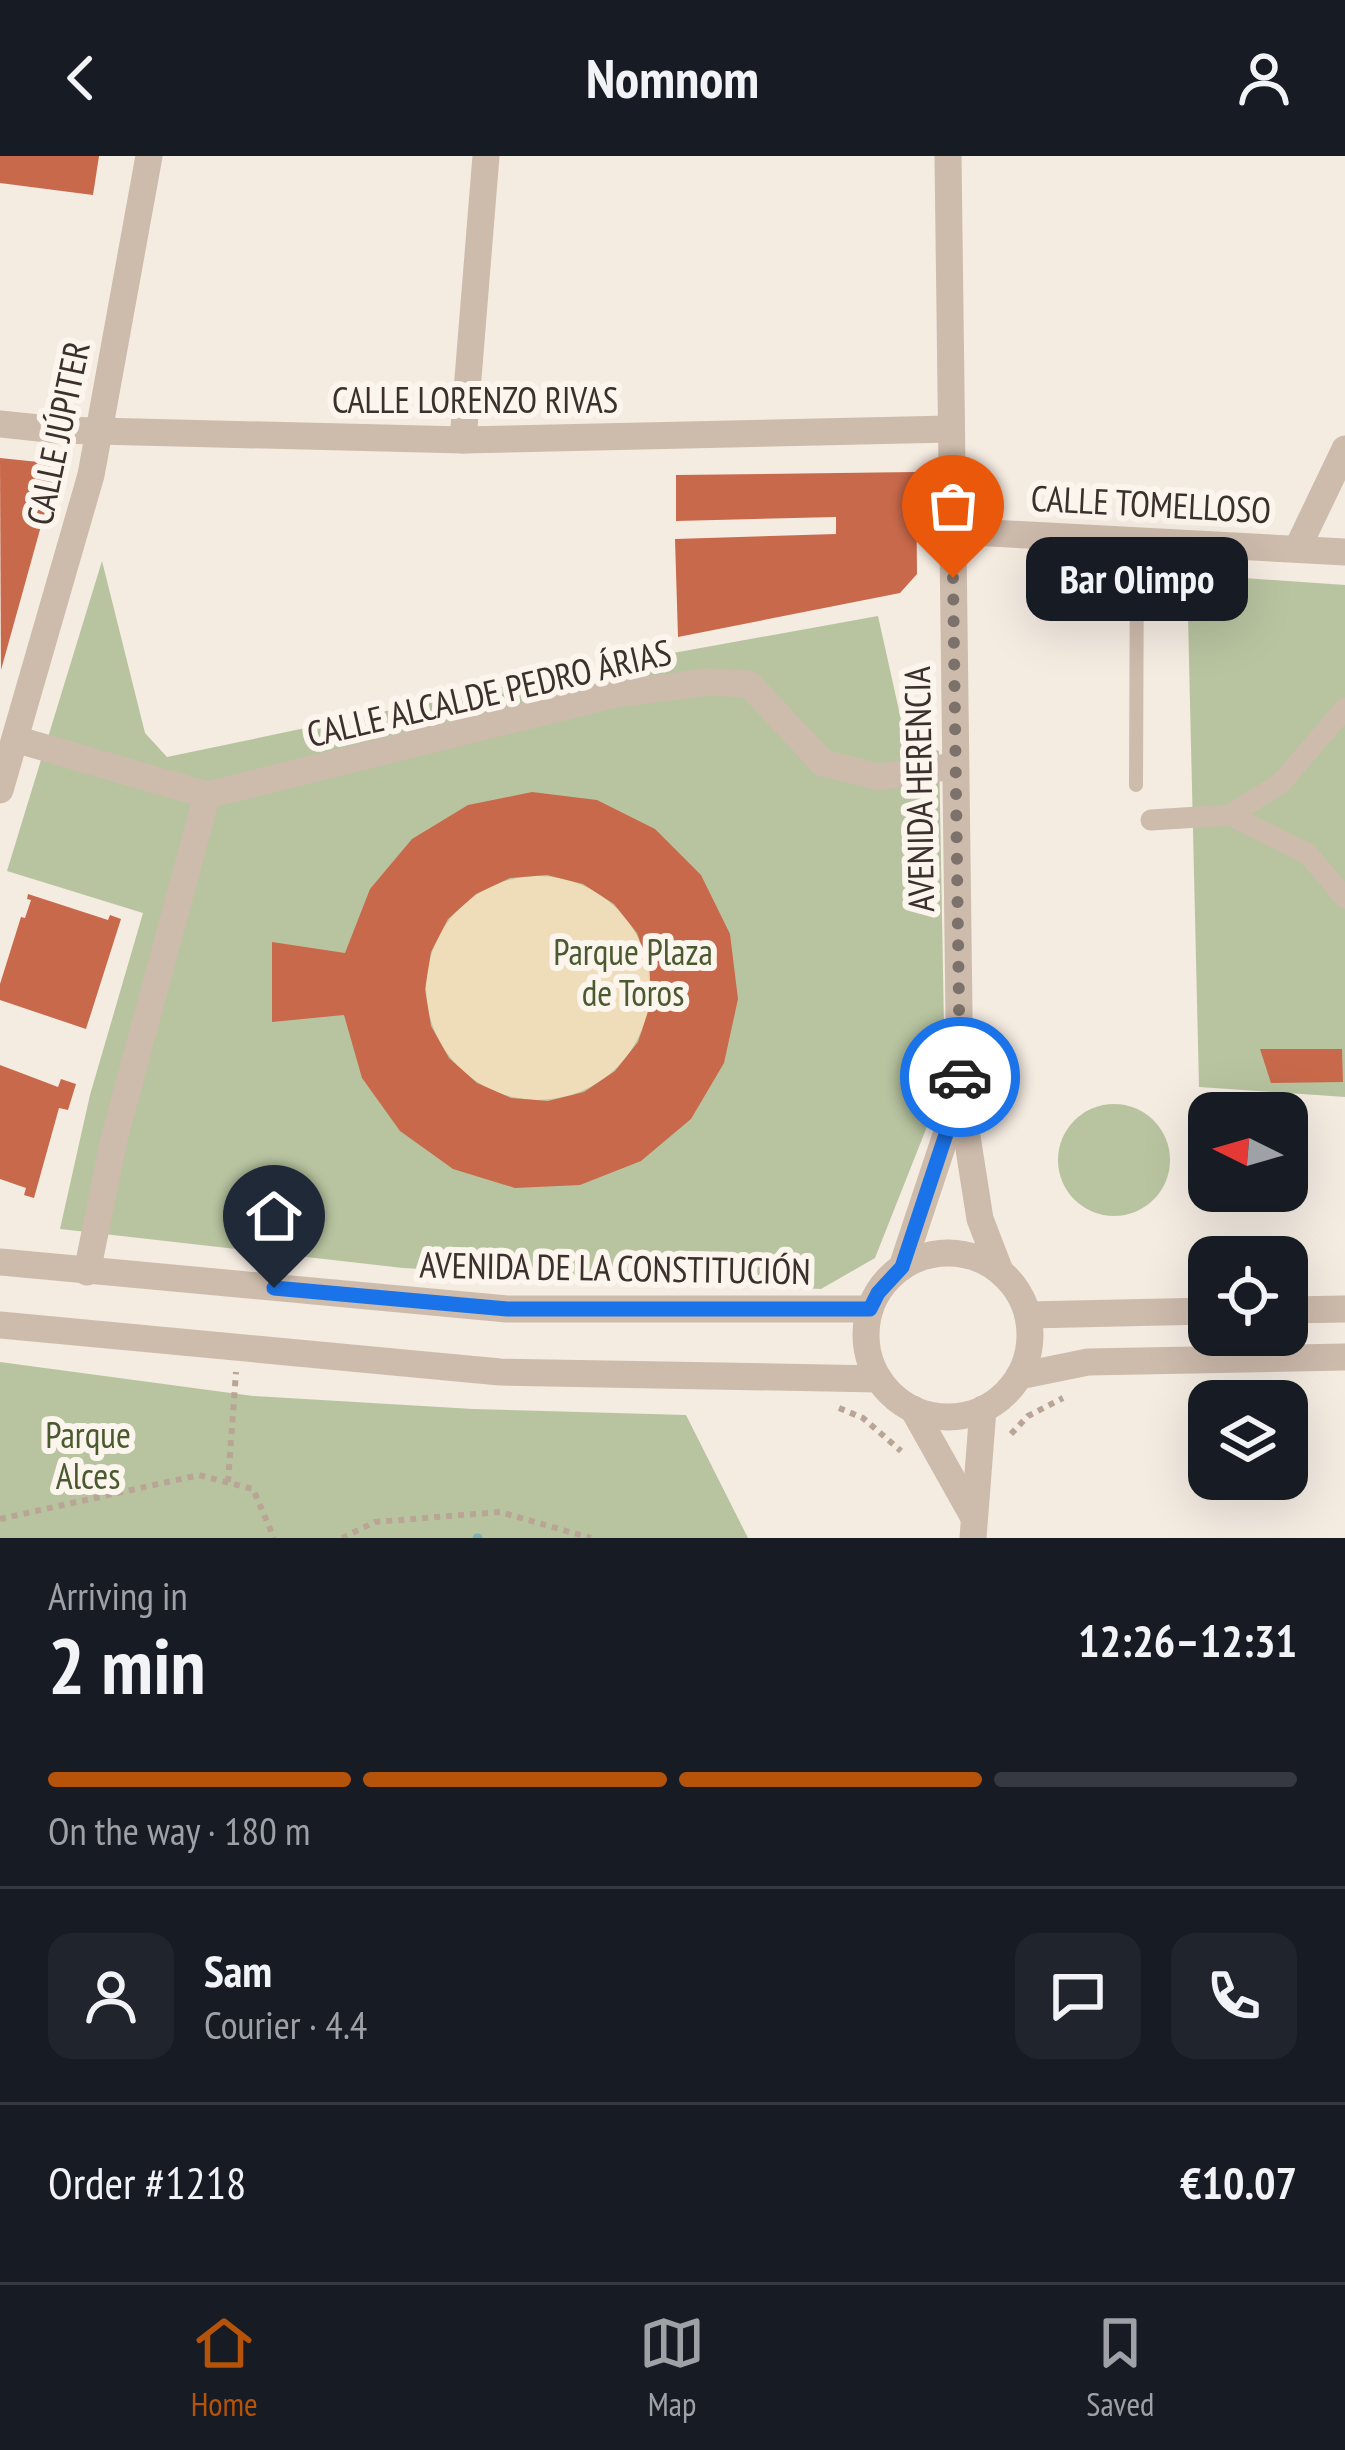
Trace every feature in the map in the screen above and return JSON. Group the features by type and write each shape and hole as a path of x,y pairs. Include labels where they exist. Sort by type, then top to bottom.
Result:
{"street":[{"name":"CALLE JÚPITER","path":"0,790 91,476 149,156"},
{"path":"463,440 486,156"},
{"name":"AVENIDA HERENCIA","path":"948,156 960,1092 980,1219 1000,1271 1018,1290 1028,1315"},
{"name":"CALLE LORENZO RIVAS","path":"0,424 463,440 950,429"},
{"path":"1298,547 1345,449"},
{"name":"CALLE TOMELLOSO","path":"952,531 1345,552"},
{"name":"CALLE ALCALDE PEDRO ÁRIAS","path":"207,795 616,694 706,682 748,684 823,763 879,777 954,766"},
{"path":"1151,820 1230,815 1281,783 1345,708"},
{"path":"15,739 207,795 114,1139 88,1272"},
{"path":"1230,815 1308,854 1345,898"},
{"path":"902,1267 960,1092"},
{"path":"973,1527 913,1409 879,1379 869,1357 866,1333 870,1309 888,1279 925,1256 951,1252 977,1258 1000,1271"},
{"name":"AVENIDA DE LA CONSTITUCIÓN","path":"0,1262 507,1309 870,1309"},
{"path":"1308,1310 1345,1309"},
{"path":"913,1409 936,1416 961,1416 1004,1395 1019,1376 1030,1346 1028,1315 1188,1311"},
{"path":"0,1325 500,1372 879,1379"},
{"path":"1019,1376 1088,1361 1345,1358"},
{"path":"973,1527 983,1409"}],"lane":[{"path":"1136,785 1137,539"}],"path":[{"path":"228,1483 238,1347"},
{"path":"1005,1440 1028,1416 1073,1394"},
{"path":"0,1519 200,1475 253,1489 274,1538"},
{"path":"342,1538 375,1522 500,1512 591,1538"}],"green space":[{"name":"Parque Plaza de Toros","path":"102,561 145,733 167,757 607,665 878,616 906,742 939,751 945,1081 875,1258 821,1289 403,1268 60,1229 90,1095 143,913 7,871"},
{"path":"1187,574 1345,585 1345,1097 1199,1087"},
{"path":"1114,1104 1135,1108 1154,1120 1166,1139 1170,1160 1166,1181 1154,1200 1135,1212 1114,1216 1093,1212 1074,1200 1062,1181 1058,1160 1062,1139 1074,1120 1093,1108"},
{"name":"Parque Alces","path":"0,1362 253,1396 686,1415 748,1538 0,1538"}],"sand":[{"path":"538,876 581,884 617,909 642,945 650,988 642,1031 617,1067 581,1092 538,1100 495,1092 459,1067 434,1031 426,988 434,945 459,909 495,884"}],"building":[{"path":"0,156 99,156 93,195 0,183"},
{"path":"0,458 48,463 56,472 1,670"},
{"path":"916,472 917,574 900,593 678,637 675,539 836,534 836,517 676,521 676,475"},
{"path":"532,792 597,800 655,829 701,875 730,934 738,999 724,1063 691,1119 641,1161 580,1185 515,1188 453,1169 400,1131 362,1078 344,1015 272,1022 272,942 345,953 370,889 412,839 468,805","holes":["547,875 583,884 614,904 637,933 650,969 650,1006 638,1042 615,1071 584,1092 548,1101 511,1098 477,1083 449,1058 431,1026 425,989 431,952 448,919 476,894 510,878"]},
{"path":"28,894 108,920 110,915 121,919 86,1029 0,1000 0,984 31,900"},
{"path":"1260,1049 1342,1049 1343,1082 1271,1083"},
{"path":"0,1065 58,1087 61,1079 76,1084 68,1110 59,1108 34,1198 24,1195 26,1188 0,1179"}],"way so far":[{"path":"953,578 960,1077"}],"place":[{"name":"Bar Olimpo","path":"953,578"}],"route":[{"path":"274,1288 507,1309 870,1309 888,1279 902,1267 960,1092 960,1077"}]}
